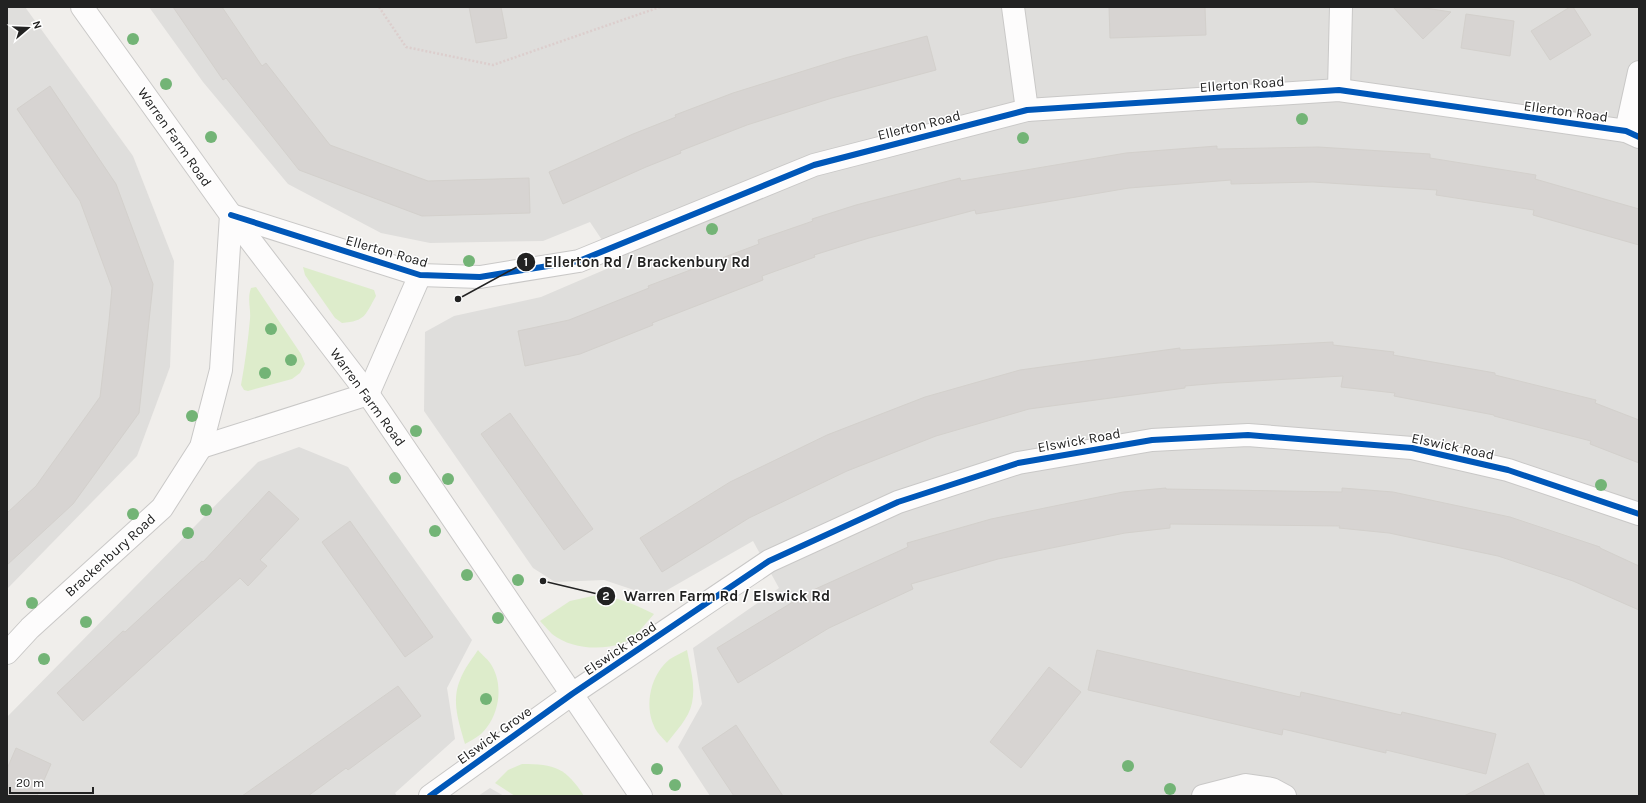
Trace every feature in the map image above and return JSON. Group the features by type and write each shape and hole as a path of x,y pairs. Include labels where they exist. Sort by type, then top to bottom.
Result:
{"street":[{"name":"Warren Farm Road","path":"82,7 231,215 368,394 641,796"},
{"path":"1013,7 1027,110"},
{"path":"1339,90 1341,7"},
{"path":"1633,134 1639,72"},
{"name":"Ellerton Road","path":"231,215 420,275 480,277 579,261 814,165 1027,110 1339,90 1633,134"},
{"name":"Brackenbury Road","path":"7,653 30,628 162,508 202,447 221,370 231,215"},
{"name":"Ellerton Road","path":"368,394 420,275"},
{"path":"202,447 368,394"},
{"name":"Elswick Road","path":"572,694 769,561 898,502 1018,463 1152,440 1248,435 1412,448 1508,470 1639,514"},
{"name":"Elswick Grove","path":"430,796 572,694"},
{"path":"1203,796 1246,785 1272,789 1285,796"}],"path":[{"path":"379,7 406,47 493,65 660,7"}],"shaded area":[{"path":"7,7 25,7 133,156 174,261 170,367 137,456 7,589"},
{"path":"149,7 1639,7 1639,796 710,796 678,747 702,704 693,648 779,588 753,541 655,597 604,580 555,582 533,568 424,411 425,332 454,316 541,297 618,264 590,222 543,241 430,243 381,233 288,184 203,82"},
{"path":"299,447 348,467 472,640 447,688 455,739 395,793 397,796 7,796 7,717 258,462"},
{"path":"490,788 504,796 478,796"}],"green space":[{"path":"303,267 374,290 376,296 364,316 356,321 342,323 335,318 305,275"},
{"path":"256,287 301,354 305,364 300,373 292,379 248,391 244,390 241,385 250,319 250,292 251,288"},
{"path":"597,595 627,602 654,614 632,638 627,641 614,646 596,648 577,646 568,643 552,634 540,621 570,601"},
{"path":"478,650 491,664 496,674 499,692 498,702 496,711 487,727 481,734 465,744 457,712 457,688 468,664"},
{"path":"687,650 693,683 692,703 685,719 667,743 656,730 651,717 651,690 663,665 670,659"},
{"path":"522,764 543,765 559,770 571,779 584,796 515,796 495,783 508,770"}],"building":[{"path":"173,7 222,7 262,66 266,63 330,145 428,181 529,178 530,213 422,216 299,170 226,78 223,80"},
{"path":"469,7 501,7 507,38 476,43"},
{"path":"1109,7 1205,7 1206,35 1110,38"},
{"path":"1393,7 1419,7 1451,12 1423,39"},
{"path":"1570,7 1573,7 1591,35 1550,60 1531,31"},
{"path":"1466,14 1514,21 1510,56 1461,48"},
{"path":"927,36 936,70 832,98 747,125 680,151 681,153 563,204 549,172 633,134 676,117 675,115 733,93 845,58"},
{"path":"50,86 116,184 153,284 139,413 73,504 7,565 7,513 36,486 100,397 112,288 80,201 17,109"},
{"path":"1217,146 1217,149 1318,147 1430,154 1430,158 1536,175 1535,179 1639,209 1639,245 1533,215 1534,210 1436,195 1437,190 1313,182 1231,184 1231,180 1129,188 976,214 975,210 869,238 814,255 815,257 762,276 763,280 652,323 653,325 580,354 525,366 518,331 569,320 649,288 648,286 759,244 758,240 813,221 812,219 856,205 960,178 961,181 1126,153"},
{"path":"1333,342 1333,345 1394,352 1393,355 1495,373 1495,375 1596,400 1595,403 1639,420 1639,463 1590,444 1591,441 1494,415 1394,396 1395,393 1341,387 1343,376 1219,383 1185,386 1185,388 1029,409 936,436 847,471 749,518 662,572 640,538 730,482 827,435 925,397 1020,370 1180,348 1180,350"},
{"path":"510,413 593,529 564,550 481,434"},
{"path":"1166,488 1342,492 1342,488 1393,492 1510,517 1600,547 1639,566 1639,610 1573,581 1498,556 1389,533 1339,528 1340,526 1170,524 1170,528 1125,533 998,559 911,584 913,589 829,628 738,683 717,648 811,591 908,547 907,543 991,519 1123,492"},
{"path":"269,491 299,519 260,560 267,566 248,586 240,578 83,721 57,693 123,631 125,632 202,561 203,562"},
{"path":"350,521 433,637 405,657 322,542"},
{"path":"1097,650 1300,697 1301,692 1401,715 1402,712 1496,734 1486,774 1386,750 1386,753 1283,729 1282,735 1088,690"},
{"path":"1049,667 1081,692 1021,768 990,742"},
{"path":"398,686 421,716 348,770 346,768 308,796 242,796"},
{"path":"736,725 783,796 734,796 702,748"},
{"path":"16,748 51,764 37,796 7,796 7,769"},
{"path":"1528,763 1545,796 1464,796"}],"cycle path":[{"path":"231,215 420,275 480,277 579,261 814,165 1027,110 1339,90 1626,131 1639,137"},
{"path":"430,796 572,694 769,561 898,502 1018,463 1152,440 1248,435 1412,448 1508,470 1639,514"}],"place":[{"name":"Ellerton Rd / Brackenbury Rd","path":"458,299"},
{"name":"Warren Farm Rd / Elswick Rd","path":"543,581"}]}
